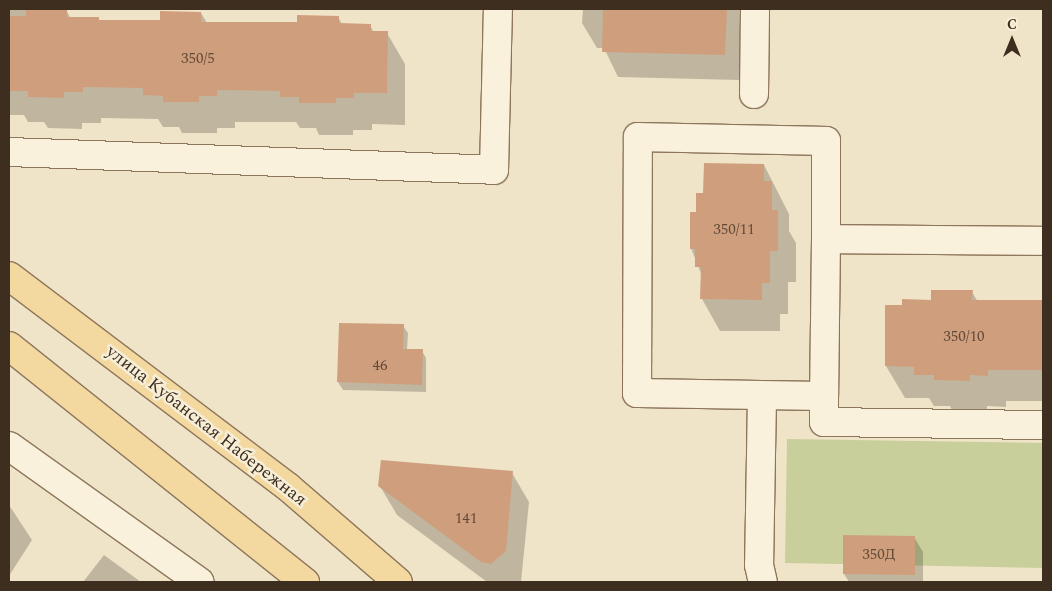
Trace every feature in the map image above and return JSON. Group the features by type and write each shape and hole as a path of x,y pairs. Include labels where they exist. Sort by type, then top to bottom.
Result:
{"main road":[{"name":"улица Кубанская Набережная","path":"9,276 288,487 398,582"},
{"path":"9,346 306,582"}],"lane":[{"path":"9,152 494,170 498,9"},
{"path":"754,94 755,9"},
{"path":"824,396 762,397 637,394 638,137 826,141 824,422 1043,425"},
{"path":"826,239 1043,241"},
{"path":"762,397 759,565 763,582"},
{"path":"9,446 200,582"}],"green space":[{"path":"787,439 1043,443 1043,568 785,563"}],"building":[{"path":"26,9 67,9 67,17 99,17 99,20 160,20 160,11 201,12 201,22 297,22 297,15 339,16 339,23 371,24 371,31 388,31 387,93 354,93 354,98 336,98 336,103 299,103 299,97 280,97 280,91 217,90 217,96 199,96 199,102 163,102 163,96 143,95 143,88 83,87 83,92 64,92 64,98 28,97 28,91 9,91 9,16 26,16"},
{"path":"603,9 727,9 725,55 602,52"},
{"path":"704,163 764,164 764,181 772,181 772,210 778,210 778,251 770,251 770,283 762,283 762,300 700,299 701,267 695,267 695,249 690,249 690,212 696,212 696,193 703,193"},
{"path":"931,290 973,290 972,300 1043,300 1043,370 988,370 988,376 970,375 970,381 934,380 934,375 914,375 914,367 885,366 885,305 902,305 902,299 931,300"},
{"path":"339,323 404,324 403,349 423,349 422,385 337,382"},
{"path":"381,460 513,471 506,551 491,564 481,562 378,486"},
{"path":"843,535 915,536 915,575 843,574"}]}
